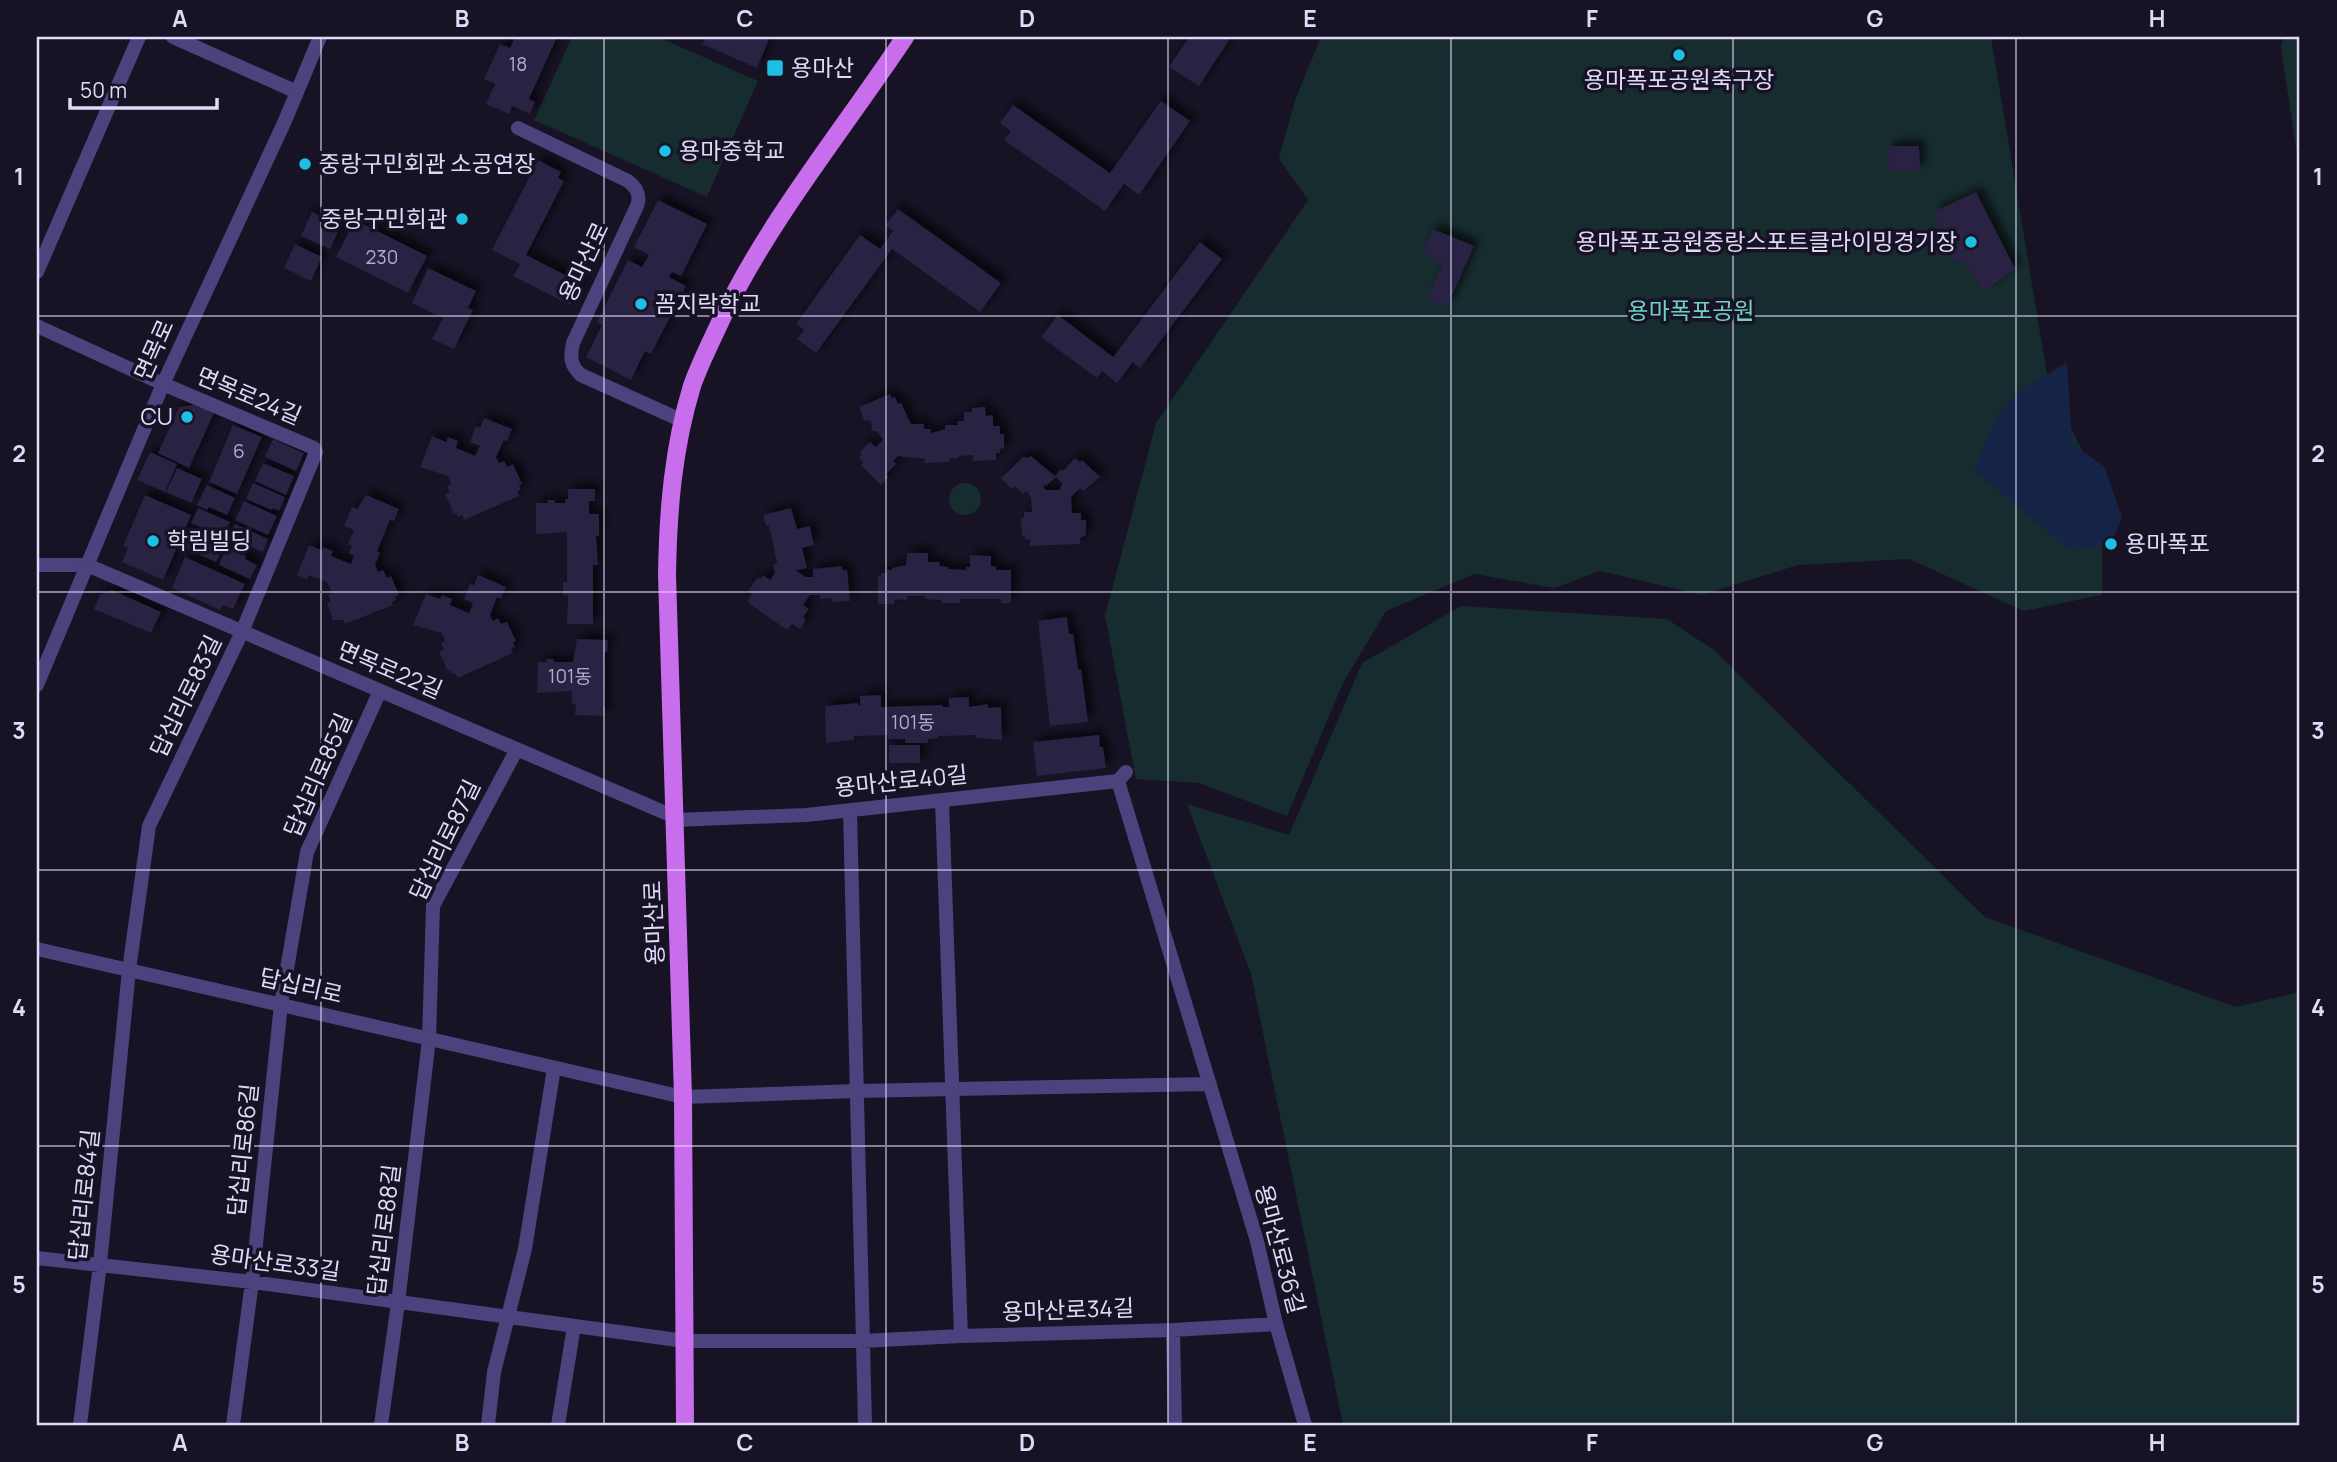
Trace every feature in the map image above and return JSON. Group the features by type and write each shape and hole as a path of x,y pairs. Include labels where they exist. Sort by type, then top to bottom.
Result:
{"main road":[{"name":"용마산로","path":"685,1425 683,1097 667,575 672,477 693,384 713,337 756,253 905,37"}],"street":[{"path":"37,272 139,37"},
{"path":"173,37 297,92"},
{"name":"면목로","path":"37,685 163,384 320,37"},
{"name":"용마산로","path":"518,128 628,181 636,189 639,201 573,343 570,359 581,375 683,421"},
{"name":"면목로24길","path":"37,326 163,384 314,448 316,452"},
{"name":"답십리로83길","path":"130,970 149,826 242,632 316,452"},
{"path":"37,565 87,565"},
{"name":"면목로22길","path":"87,565 675,818"},
{"name":"답십리로85길","path":"281,1004 307,852 380,691"},
{"name":"답십리로87길","path":"429,1039 433,906 517,749"},
{"name":"용마산로40길","path":"675,818 850,811 1122,776"},
{"name":"용마산로36길","path":"1122,776 1257,1241 1276,1324 1305,1425"},
{"path":"942,800 961,1336"},
{"path":"850,811 865,1425"},
{"name":"답십리로","path":"37,949 683,1097"},
{"name":"답십리로84길","path":"80,1425 100,1264 130,970"},
{"name":"답십리로86길","path":"233,1425 252,1282 281,1004"},
{"name":"답십리로88길","path":"381,1425 429,1039"},
{"path":"488,1425 494,1372 525,1249 554,1068"},
{"path":"683,1097 1210,1084"},
{"name":"용마산로33길","path":"37,1258 252,1282 685,1341"},
{"name":"용마산로34길","path":"685,1341 862,1341 1276,1324"},
{"path":"558,1425 573,1326"},
{"path":"1173,1330 1175,1425"}],"green space":[{"name":"용마중학교","path":"572,37 658,37 758,81 707,197 534,120"},
{"name":"용마폭포공원","path":"1321,37 1991,37 2049,387 2102,488 2102,595 2024,611 1909,559 1798,565 1702,595 1600,571 1555,588 1474,574 1386,611 1343,683 1287,816 1199,783 1136,779 1105,616 1156,423 1308,200 1279,159 1295,100"},
{"path":"2284,37 2300,37 2300,153 2296,149 2281,47"},
{"path":"965,483 976,488 981,499 976,510 965,515 954,510 949,499 954,488"},
{"path":"1461,606 1667,619 1714,650 1985,917 2236,1007 2300,992 2300,1425 1343,1425 1251,974 1187,804 1289,835 1362,663"}],"water":[{"path":"2067,362 2072,444 2104,466 2122,517 2111,544 2071,551 1974,470 1997,416 2020,391"}],"building":[{"path":"515,37 557,37 529,99 535,102 530,114 512,106 509,114 486,104 495,84 484,79 500,44 510,48"},
{"path":"706,37 770,37 757,68 702,44"},
{"path":"1189,37 1231,37 1199,86 1169,67"},
{"path":"1161,101 1190,121 1139,195 1124,184 1105,211 1004,140 1011,131 1000,123 1013,105 1110,173"},
{"path":"1888,146 1919,146 1920,170 1889,171"},
{"path":"538,160 561,172 558,178 564,181 526,255 581,283 570,305 513,276 520,264 492,250"},
{"name":"용마폭포공원중랑스포트클라이밍경기장","path":"1976,192 2015,269 1983,292 1967,264 1940,255 1940,228 1933,212"},
{"name":"꼼지락학교","path":"658,200 707,224 681,276 672,272 669,277 686,286 651,354 645,351 631,380 586,357 602,325 597,322 628,260 642,267 649,255 634,247"},
{"path":"898,209 1001,283 980,312 892,249 816,353 797,339 804,330 796,324 860,235 880,249 893,231 885,225"},
{"path":"312,212 341,225 330,249 301,236"},
{"path":"355,220 427,256 408,293 336,257"},
{"path":"1433,229 1474,246 1447,307 1427,299 1443,263 1422,253"},
{"path":"1200,242 1222,259 1140,368 1133,362 1117,383 1102,371 1097,378 1041,337 1058,315 1113,357"},
{"path":"295,244 322,257 311,281 284,268"},
{"path":"428,268 476,291 468,308 473,310 454,349 432,339 443,318 412,303"},
{"path":"890,394 898,404 901,403 911,424 924,424 924,429 931,429 931,433 945,429 945,425 958,425 957,421 964,421 964,412 972,412 972,408 985,407 986,416 993,415 993,426 1000,426 1000,434 1004,434 1004,448 1000,449 1000,453 996,453 996,460 973,461 973,455 959,456 949,459 949,462 925,463 925,459 898,456 893,461 896,464 886,474 889,477 881,485 861,465 863,463 859,458 862,455 860,452 870,442 876,447 883,440 877,431 872,431 871,421 864,420 859,407"},
{"path":"199,404 215,411 189,468 158,453 179,407"},
{"path":"484,418 512,429 496,457 499,463 504,461 507,467 513,464 522,484 519,485 521,490 517,491 519,496 464,520 462,515 458,517 454,514 445,494 450,492 447,486 451,484 448,476 420,467 432,436 446,442 448,437 458,441 456,448 475,456 480,446 470,442 476,426 480,428"},
{"path":"233,425 262,437 237,494 209,482"},
{"path":"273,439 304,453 296,471 265,457"},
{"path":"150,452 177,464 165,492 137,480"},
{"path":"1031,456 1056,477 1061,469 1063,471 1075,458 1080,462 1082,460 1100,477 1083,491 1080,488 1071,497 1072,513 1081,513 1081,520 1086,520 1086,535 1080,538 1080,544 1030,546 1030,539 1025,540 1025,535 1022,536 1021,518 1024,518 1024,512 1032,512 1031,497 1026,491 1023,494 1015,486 1012,489 1001,478 1023,457","holes":["1056,477 1062,483 1060,490 1045,490 1043,484 1046,486"]},
{"path":"263,463 294,476 286,495 255,481"},
{"path":"177,468 202,479 191,503 166,492"},
{"path":"253,483 285,497 279,511 246,499"},
{"path":"207,485 235,498 227,515 197,505"},
{"path":"568,489 595,489 595,501 589,501 589,514 599,514 599,536 596,536 598,565 593,565 593,624 567,624 568,595 563,595 563,582 567,582 567,532 536,534 536,503 555,500 555,503 565,503"},
{"name":"학림빌딩","path":"145,495 191,515 163,580 122,562 128,548 123,546"},
{"path":"366,495 399,509 394,521 390,520 377,551 380,553 375,565 378,572 383,570 387,578 391,576 399,595 392,602 393,605 345,624 343,620 333,620 327,603 331,602 328,595 332,593 327,582 309,575 307,579 297,575 309,545 333,551 331,556 351,564 354,555 349,553 352,546 348,544 354,530 344,526 352,507 357,509"},
{"path":"244,501 277,516 268,535 235,520"},
{"path":"198,508 230,522 225,534 220,532 218,535 191,523"},
{"path":"791,508 797,529 810,526 814,545 802,548 807,568 796,570 805,577 813,577 813,569 842,566 842,570 847,570 850,601 832,602 832,598 820,599 820,595 810,595 803,605 809,609 803,617 806,619 800,629 792,624 787,630 747,602 752,594 748,591 758,577 760,579 763,575 770,580 775,573 773,564 777,563 769,525 766,526 763,515"},
{"path":"235,524 268,539 263,552 229,537"},
{"path":"191,528 210,536 207,542 222,549 216,562 182,547"},
{"path":"227,547 257,565 250,579 219,565"},
{"path":"907,553 928,553 928,562 939,562 940,566 948,569 966,570 966,567 970,567 970,555 991,556 991,566 996,567 996,570 1011,570 1011,603 1001,603 1001,599 961,599 960,603 941,603 942,600 925,599 925,596 907,596 907,600 895,599 894,604 878,604 878,576 892,568 906,565"},
{"path":"185,557 245,584 233,609 223,605 220,610 172,588"},
{"path":"478,575 506,587 501,599 497,597 490,615 493,621 498,618 501,624 507,622 516,641 513,643 515,647 511,649 513,653 458,678 455,673 448,671 439,652 444,649 441,643 445,641 442,633 413,625 426,594 440,599 442,595 452,599 450,605 469,613 473,603 464,599 470,584 474,585"},
{"path":"112,590 161,612 151,633 94,609 100,595"},
{"path":"1067,617 1069,634 1073,634 1078,669 1081,669 1088,722 1050,726 1038,621"},
{"path":"577,639 608,640 607,652 604,652 605,716 575,715 576,704 572,704 572,691 537,693 538,662 554,659 554,662 573,662"},
{"path":"881,695 881,707 949,707 949,698 969,697 969,707 988,704 988,708 1001,707 1002,740 976,738 976,735 938,736 928,739 928,743 905,743 905,739 888,739 888,735 854,736 854,740 826,743 825,706 860,705 860,696"},
{"path":"1099,735 1106,768 1037,776 1033,742"},
{"path":"889,745 920,745 920,763 889,763"}],"place":[{"name":"용마폭포공원축구장","path":"1679,55"},
{"name":"용마산","path":"775,68"},
{"name":"용마중학교","path":"665,151"},
{"name":"중랑구민회관 소공연장","path":"305,164"},
{"name":"중랑구민회관","path":"462,219"},
{"name":"용마폭포공원중랑스포트클라이밍경기장","path":"1971,242"},
{"name":"꼼지락학교","path":"641,304"},
{"name":"CU","path":"187,417"},
{"name":"학림빌딩","path":"153,541"},
{"name":"용마폭포","path":"2111,544"}]}
